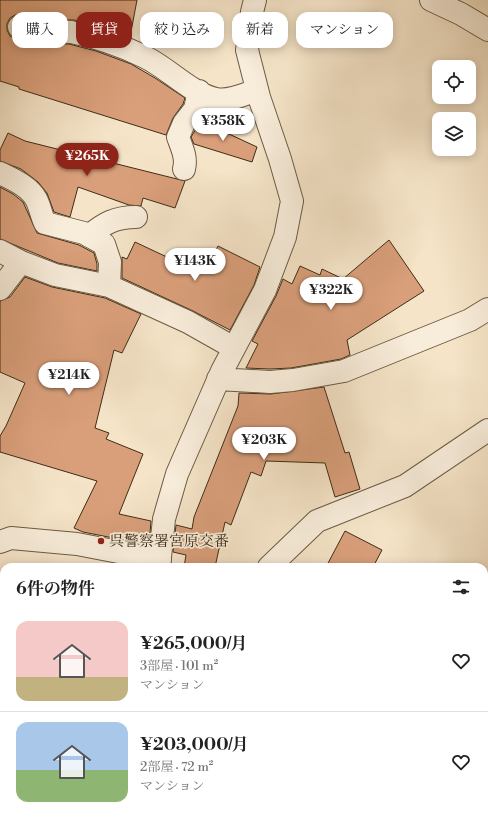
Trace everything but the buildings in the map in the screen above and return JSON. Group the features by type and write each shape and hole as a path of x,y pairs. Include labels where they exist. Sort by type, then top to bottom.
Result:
{"street":[{"path":"160,563 164,519 177,474 218,380 265,290 285,237 292,201 257,90 247,50 255,0"},
{"path":"430,0 461,14 488,30"},
{"path":"68,32 95,38 147,58 198,91 216,99 234,98 257,90"},
{"path":"184,169 186,163 184,152 178,137 184,123 195,109 198,91"},
{"path":"0,173 15,180 36,199 40,213 45,222 89,236 104,244 110,262 109,286"},
{"path":"89,236 103,224 122,217 136,217"},
{"path":"0,251 21,262 54,275 109,286 188,322 234,348"},
{"path":"0,289 21,262"},
{"path":"218,380 270,382 293,380 344,371 470,320 488,309"},
{"path":"272,563 317,521 405,486 488,430"},
{"path":"0,542 11,538 77,544 156,563"}],"place":[{"name":"呉警察署宮原交番","path":"101,541"}]}
